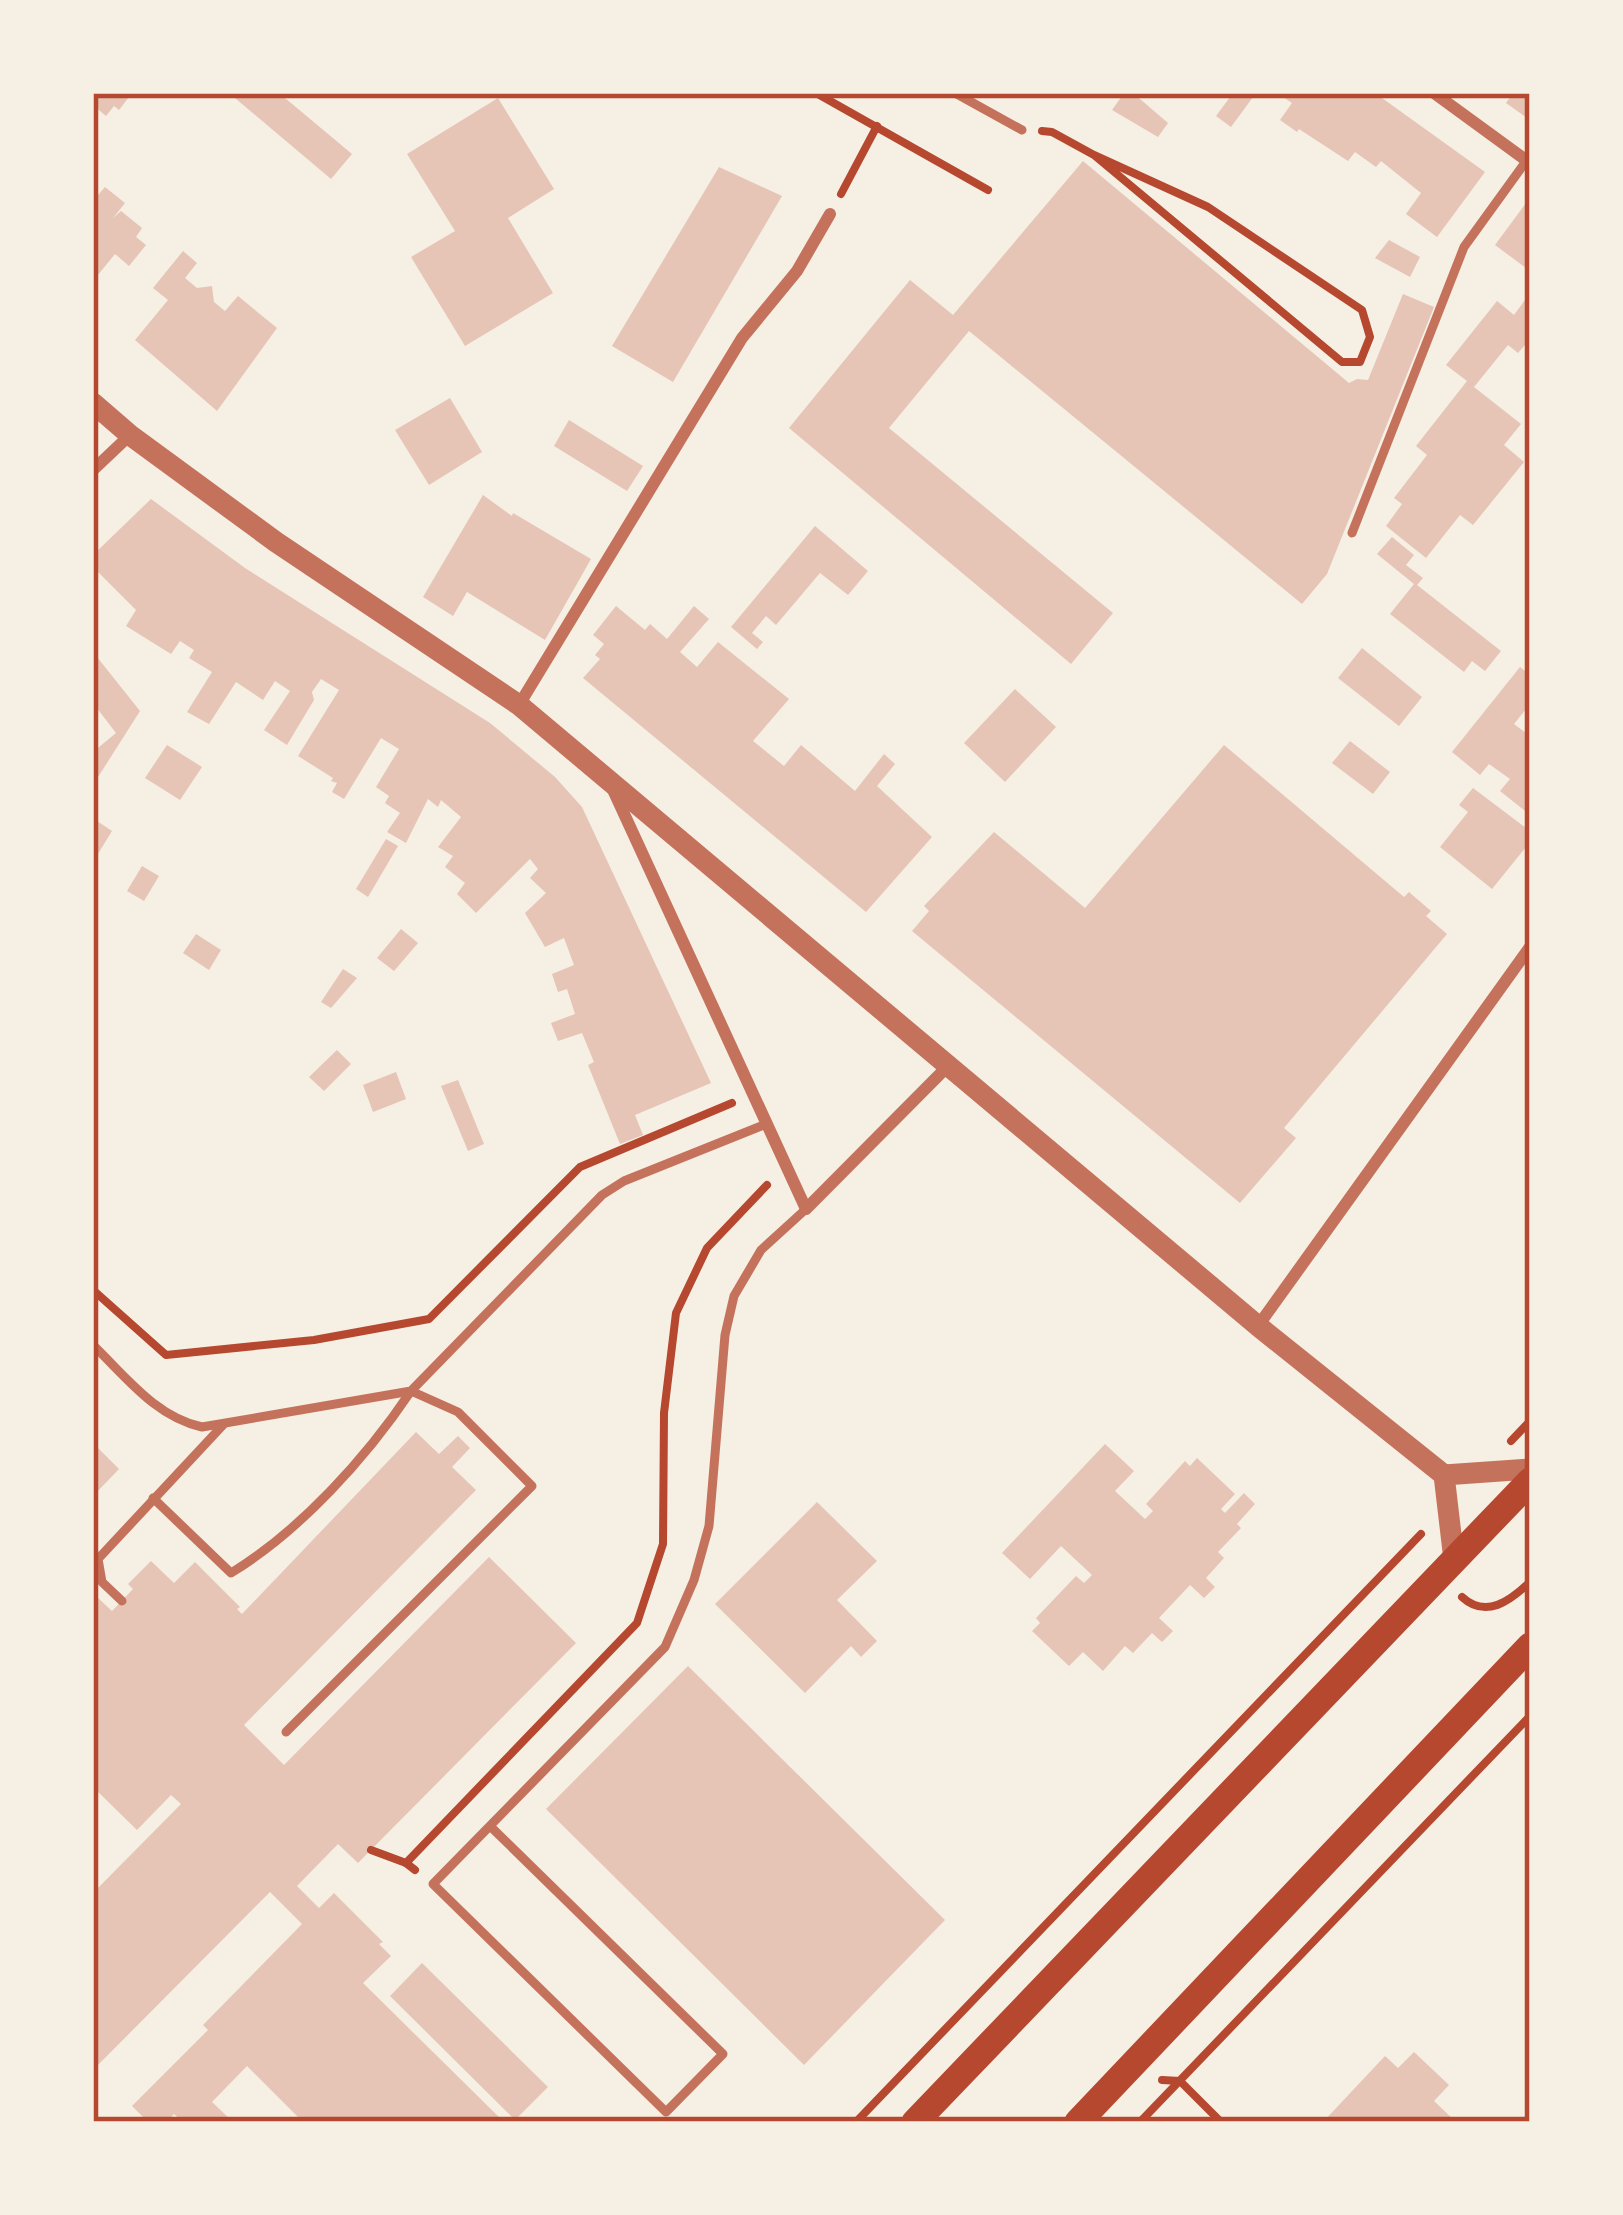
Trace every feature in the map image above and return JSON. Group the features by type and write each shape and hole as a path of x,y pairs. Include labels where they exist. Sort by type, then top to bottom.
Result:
{"main road":[{"path":"915,2122 1530,1481"},
{"path":"1078,2122 1530,1646"}],"street":[{"path":"1434,93 1528,161"},
{"path":"519,705 742,338 797,272 830,214"},
{"path":"93,403 276,542 519,705 1258,1326 1444,1475 1530,1469"},
{"path":"93,470 130,435"},
{"path":"611,785 806,1209 949,1064"},
{"path":"1258,1326 1530,947"},
{"path":"1444,1475 1447,1568"}],"lane":[{"path":"955,93 1022,130"},
{"path":"1352,533 1464,247 1528,161"},
{"path":"153,1498 231,1573 271,1548 384,1431 411,1391 602,1195 625,1180 766,1124"},
{"path":"490,1826 723,2054 667,2112 433,1884 490,1826 665,1648 694,1580 709,1526 725,1335 734,1296 761,1250 806,1209"},
{"path":"93,1346 161,1411 178,1422 202,1426 411,1391 458,1412 532,1486 286,1732"},
{"path":"122,1601 102,1582 98,1559 223,1425"}],"path":[{"path":"816,93 988,190"},
{"path":"830,214 877,126"},
{"path":"1022,130 1052,132 1208,207 1362,310 1370,337 1360,362 1342,362 1094,155"},
{"path":"93,1290 166,1355 314,1340 428,1319 580,1167 752,1094"},
{"path":"406,1863 638,1623 663,1544 664,1413 676,1312 706,1248 785,1166"},
{"path":"856,2122 1409,1545"},
{"path":"1447,1568 1472,1606 1492,1608 1511,1600 1530,1582"},
{"path":"1141,2122 1530,1716"},
{"path":"371,1850 406,1863 433,1884"},
{"path":"1119,2079 1180,2081 1221,2122"}],"building":[{"path":"101,93 132,93 119,110 114,106 106,116 93,105"},
{"path":"229,93 279,93 352,154 331,179"},
{"path":"1124,93 1133,93 1168,123 1158,137 1112,110"},
{"path":"1233,93 1256,93 1231,127 1216,116"},
{"path":"1277,93 1375,93 1485,172 1437,237 1406,214 1421,193 1381,161 1376,167 1355,152 1348,161 1297,132 1280,120 1292,103"},
{"path":"1513,93 1530,93 1530,120 1506,103"},
{"path":"498,98 554,189 508,218 553,293 465,346 411,257 455,231 407,154"},
{"path":"1083,161 1349,383 1368,380 1403,294 1434,307 1327,574 1302,604 969,331 889,428 1113,613 1071,664 789,428 910,280 953,315"},
{"path":"719,167 782,196 673,382 612,346"},
{"path":"105,187 125,203 113,218 121,211 142,228 136,237 146,245 129,266 115,254 93,281 93,201"},
{"path":"1526,203 1530,206 1530,271 1495,245"},
{"path":"1389,240 1420,257 1410,277 1375,258"},
{"path":"183,251 197,263 185,278 197,288 212,286 214,302 225,311 238,296 277,328 217,411 135,340 168,300 153,288"},
{"path":"1530,293 1530,339 1518,353 1508,345 1474,387 1521,424 1504,445 1524,462 1473,525 1460,515 1426,558 1386,526 1402,504 1394,498 1427,455 1416,446 1467,381 1446,365 1497,301 1514,315"},
{"path":"450,398 482,452 429,485 395,430"},
{"path":"569,420 643,466 627,491 554,446"},
{"path":"483,495 591,559 545,640 467,592 453,616 423,597"},
{"path":"151,499 245,568 490,723 555,777 582,807 711,1083 635,1115 643,1135 620,1144 588,1065 594,1062 582,1033 558,1041 551,1023 575,1014 567,989 558,992 552,974 574,965 564,938 545,947 525,913 546,893 530,878 538,869 530,859 476,913 457,894 465,883 445,867 453,856 438,847 461,817 441,800 438,807 428,799 406,843 387,832 400,813 385,803 389,796 376,787 399,749 381,738 344,799 332,792 337,783 333,778 298,756 339,690 321,679 287,745 264,730 290,691 275,681 263,700 236,682 209,724 187,712 212,672 189,658 194,650 180,641 171,654 126,626 136,610 93,567 93,555"},
{"path":"815,526 868,571 848,595 820,573 776,625 766,616 752,633 763,642 757,649 731,627"},
{"path":"1392,537 1414,555 1406,565 1423,578 1417,585 1501,651 1485,671 1472,661 1464,672 1390,614 1414,584 1377,554"},
{"path":"616,606 645,630 650,624 667,639 694,606 709,619 680,652 697,667 718,642 789,699 753,741 784,766 801,745 855,791 884,754 895,764 877,786 932,837 866,912 583,678 600,659 595,655 604,644 593,635"},
{"path":"1362,648 1422,697 1399,726 1338,678"},
{"path":"93,652 140,711 93,785 93,752 116,733 93,703"},
{"path":"1520,667 1530,675 1530,704 1514,724 1530,736 1530,815 1500,791 1510,779 1489,764 1480,775 1452,752"},
{"path":"1015,689 1056,727 1005,782 964,743"},
{"path":"1350,741 1390,772 1373,794 1332,763"},
{"path":"167,745 202,767 180,800 145,778"},
{"path":"1224,745 1404,897 1409,892 1447,934 1284,1128 1296,1138 1240,1203 912,931 929,911 924,906 994,832 1085,908"},
{"path":"1473,788 1530,831 1530,842 1492,889 1440,847 1468,812 1459,805"},
{"path":"97,821 112,831 93,862 93,828"},
{"path":"386,839 398,846 368,897 356,889"},
{"path":"142,866 159,876 144,901 127,891"},
{"path":"401,929 418,943 394,971 377,958"},
{"path":"196,934 221,950 209,970 183,953"},
{"path":"343,969 357,978 331,1008 321,1002"},
{"path":"337,1050 351,1064 324,1091 309,1077"},
{"path":"396,1072 406,1099 373,1112 363,1085"},
{"path":"458,1080 484,1144 468,1151 441,1086"},
{"path":"416,1432 439,1454 458,1436 470,1448 452,1467 476,1490 244,1725 284,1765 489,1557 576,1643 358,1863 338,1844 297,1886 319,1908 334,1893 383,1942 379,1944 391,1956 363,1983 504,2122 303,2122 247,2066 212,2102 233,2122 183,2122 174,2114 166,2122 148,2122 132,2106 208,2030 203,2025 302,1924 270,1892 93,2070 93,1893 181,1804 171,1795 137,1830 93,1787 93,1598 112,1611 133,1589 128,1584 151,1561 174,1583 195,1562 242,1614"},
{"path":"93,1443 119,1469 93,1496"},
{"path":"1105,1444 1134,1471 1115,1491 1145,1519 1153,1511 1146,1504 1185,1461 1190,1466 1197,1458 1235,1494 1221,1509 1225,1513 1244,1493 1255,1504 1218,1552 1224,1558 1206,1578 1215,1587 1204,1598 1190,1585 1159,1618 1173,1631 1162,1642 1152,1633 1133,1653 1125,1646 1103,1671 1083,1652 1069,1666 1032,1631 1040,1623 1036,1618 1076,1576 1084,1583 1092,1575 1061,1546 1030,1579 1002,1553"},
{"path":"817,1502 877,1561 837,1600 877,1641 861,1657 851,1646 805,1693 715,1604"},
{"path":"688,1666 945,1920 804,2065 546,1809"},
{"path":"422,1963 548,2087 515,2120 390,1996"},
{"path":"1414,2052 1449,2085 1434,2101 1456,2122 1323,2122 1385,2056 1398,2068"}]}
